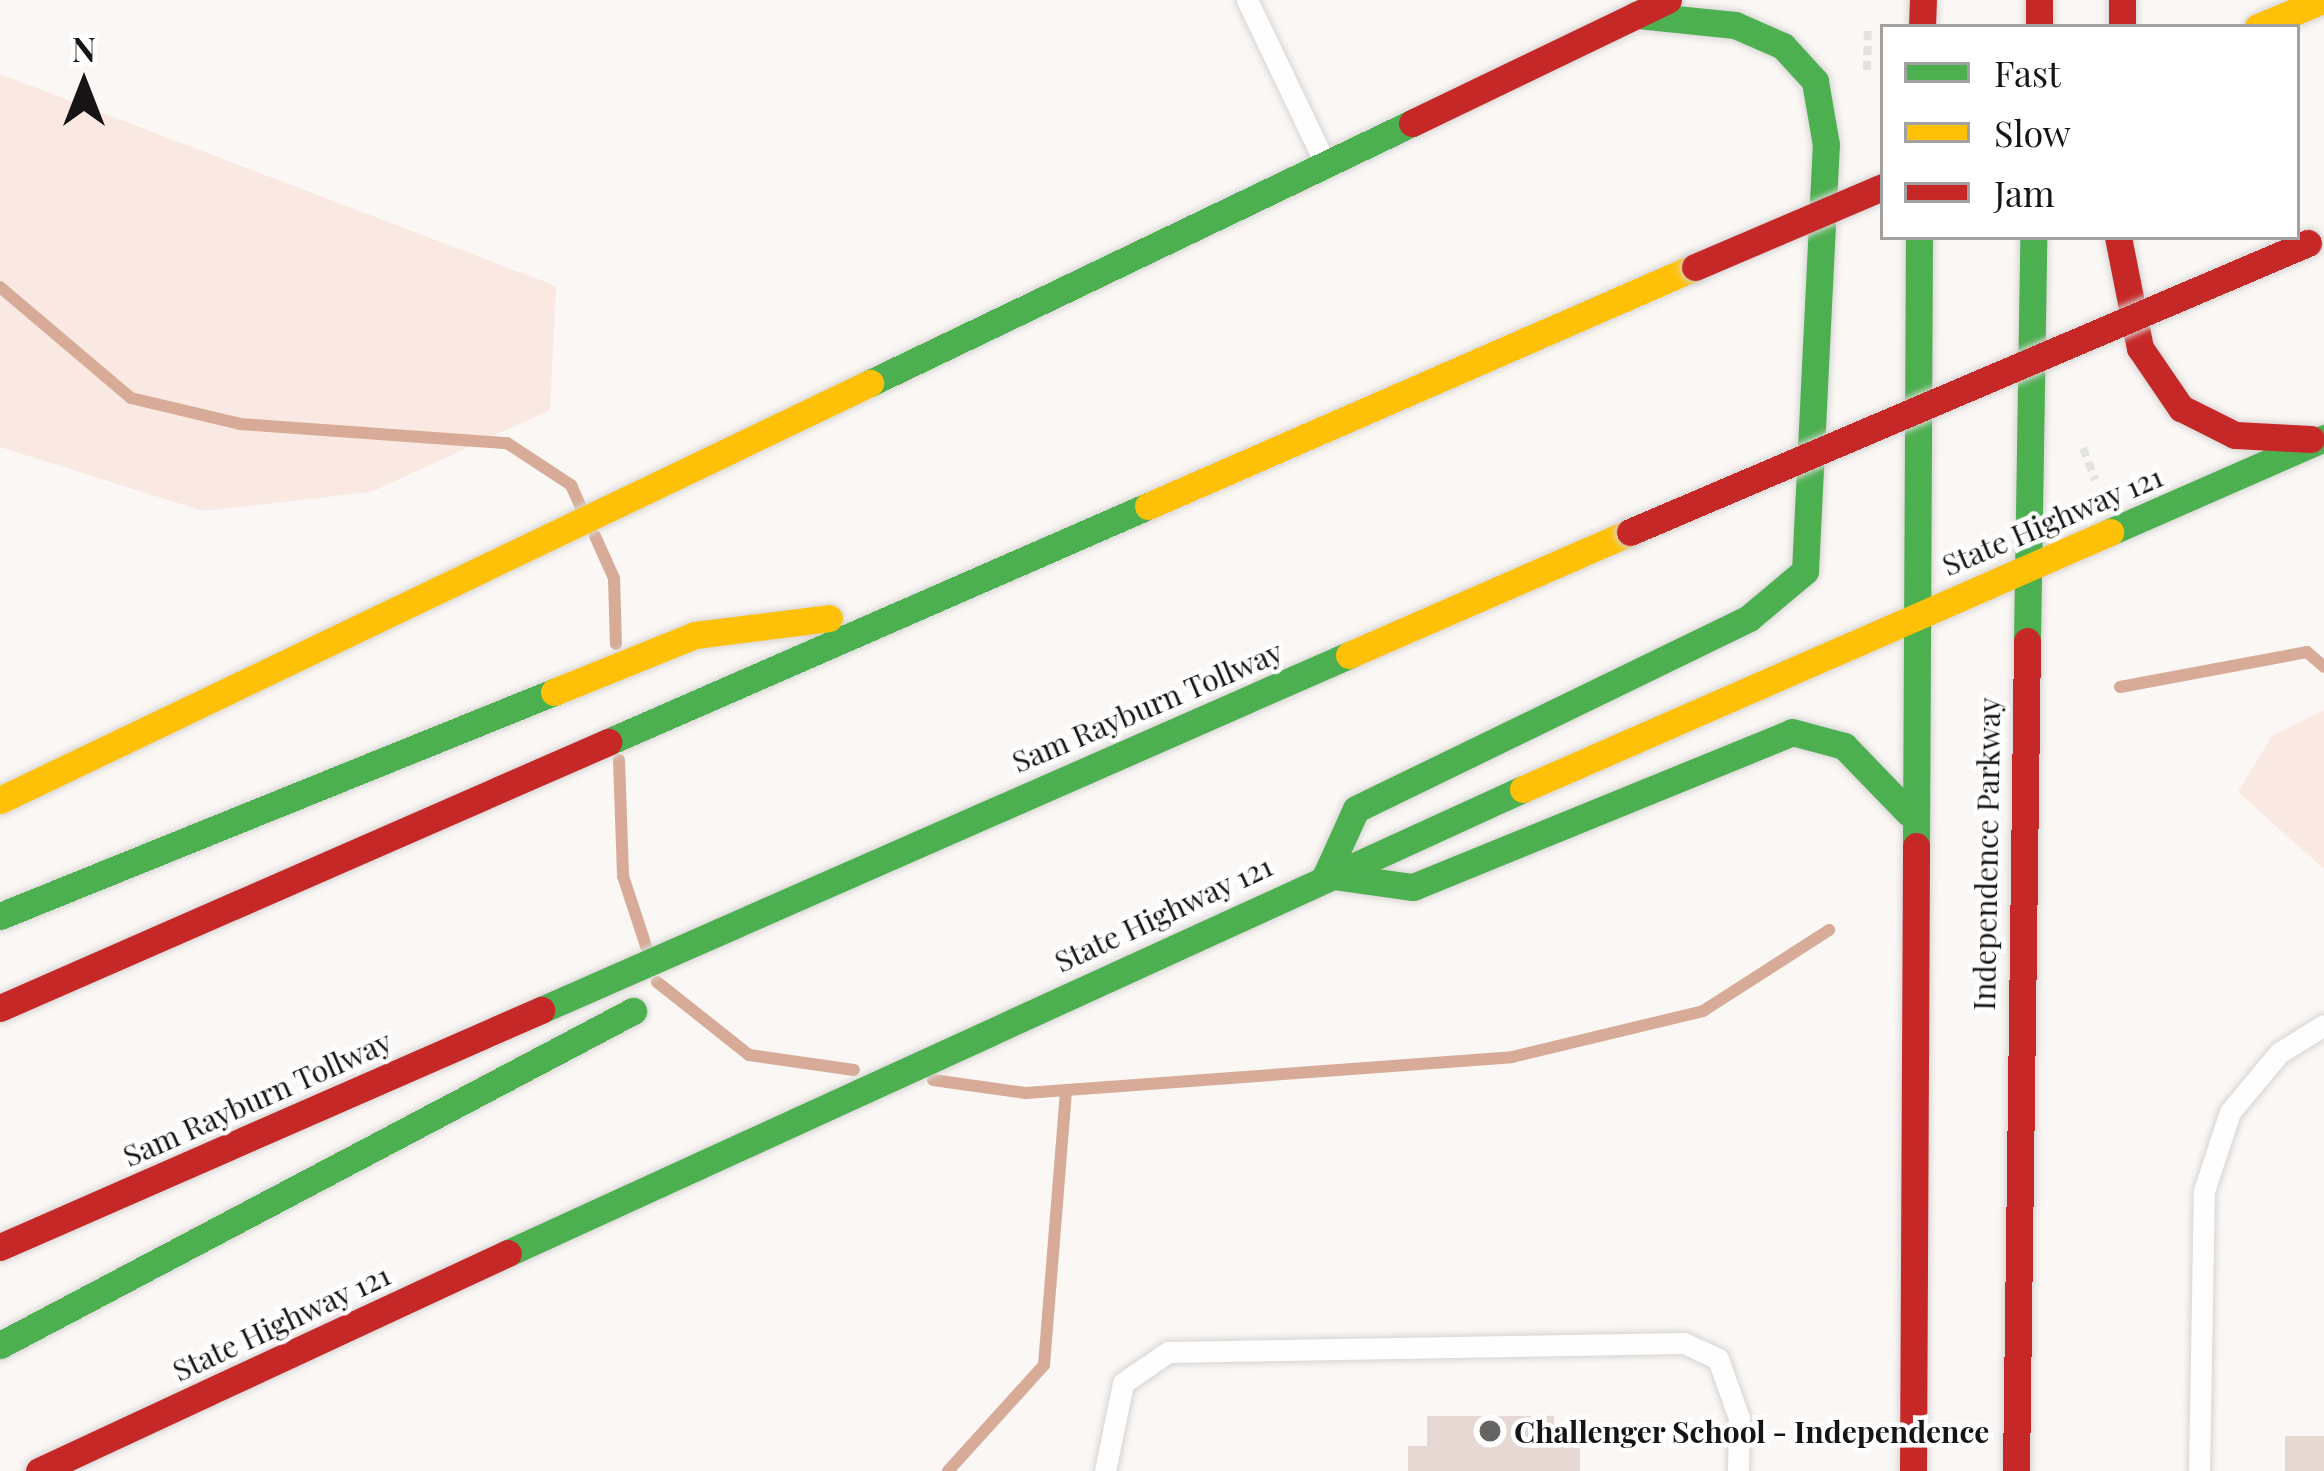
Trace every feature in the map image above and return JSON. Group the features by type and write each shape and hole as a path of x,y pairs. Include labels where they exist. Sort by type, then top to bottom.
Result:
{"main road":[{"path":"0,800 1328,169 1668,0"},
{"path":"2265,24 2323,0"},
{"path":"1636,15 1735,25 1784,46 1816,81 1826,145 1805,571 1749,618 1357,809 1326,875 1414,887 1792,732 1844,746 1909,813"},
{"path":"0,1008 900,609 1880,188"},
{"name":"Sam Rayburn Tollway","path":"0,1246 436,1057 734,921 2316,239"},
{"path":"1913,1471 1909,813 1919,240"},
{"name":"Independence Parkway","path":"2016,1471 2033,240"},
{"path":"2119,240 2140,348 2181,408 2235,435 2323,438"},
{"name":"State Highway 121","path":"38,1471 1250,909 2323,438"},
{"path":"0,916 695,635 900,609"},
{"path":"0,1345 646,1004 734,921"}],"lane":[{"path":"1247,0 1328,169"},
{"path":"2198,1471 2204,1191 2230,1112 2279,1053 2324,1025"},
{"path":"1105,1471 1123,1383 1168,1352 1684,1342 1718,1359 1739,1418 1738,1471"}],"shaded area":[{"path":"0,74 556,286 550,410 371,492 203,511 0,447"},
{"path":"2324,710 2324,869 2238,792 2272,736"}],"building":[{"name":"Challenger School - Independence","path":"1427,1416 1554,1416 1554,1446 1580,1446 1580,1471 1408,1471 1408,1446 1427,1446"},
{"path":"2285,1436 2324,1436 2324,1471 2285,1471"}],"waterway":[{"path":"0,287 131,398 240,424 507,443 571,485 581,507"},
{"path":"595,536 614,578 616,644"},
{"path":"2120,687 2307,652 2324,667"},
{"path":"619,760 623,876 646,946"},
{"path":"933,1080 1026,1093 1512,1057 1703,1011 1829,930"},
{"path":"657,982 749,1055 854,1070"},
{"path":"948,1471 1044,1365 1066,1090"}],"traffic: fast":[{"path":"1326,875 1356,809 1749,618 1805,571 1826,145 1815,81 1783,46 1735,25 1636,15"},
{"path":"870,383 1412,123"},
{"path":"1916,846 1919,240"},
{"path":"2027,641 2033,240"},
{"path":"2110,532 2324,438"},
{"path":"608,742 1148,506"},
{"path":"541,1010 1349,655"},
{"path":"0,916 554,692"},
{"path":"1326,875 1413,887 1792,732 1844,746 1909,813"},
{"path":"508,1253 1523,789"},
{"path":"0,1345 633,1011"}],"traffic: slow":[{"path":"2265,24 2323,0"},
{"path":"1148,506 1695,267"},
{"path":"0,800 870,383"},
{"path":"1349,655 1630,532"},
{"path":"1523,789 2110,532"},
{"path":"554,692 695,635 829,618"}],"traffic: jam":[{"path":"1412,123 1668,0"},
{"path":"1922,24 1923,0"},
{"path":"2039,0 2039,24"},
{"path":"2122,0 2122,24"},
{"path":"1695,267 1880,188"},
{"path":"2119,240 2140,348 2181,408 2235,435 2311,439"},
{"path":"1630,532 2308,243"},
{"path":"2016,1471 2027,641"},
{"path":"0,1008 608,742"},
{"path":"1913,1471 1916,846"},
{"path":"0,1247 541,1010"},
{"path":"39,1471 508,1253"}],"place":[{"name":"Challenger School - Independence","path":"1490,1431"}]}
